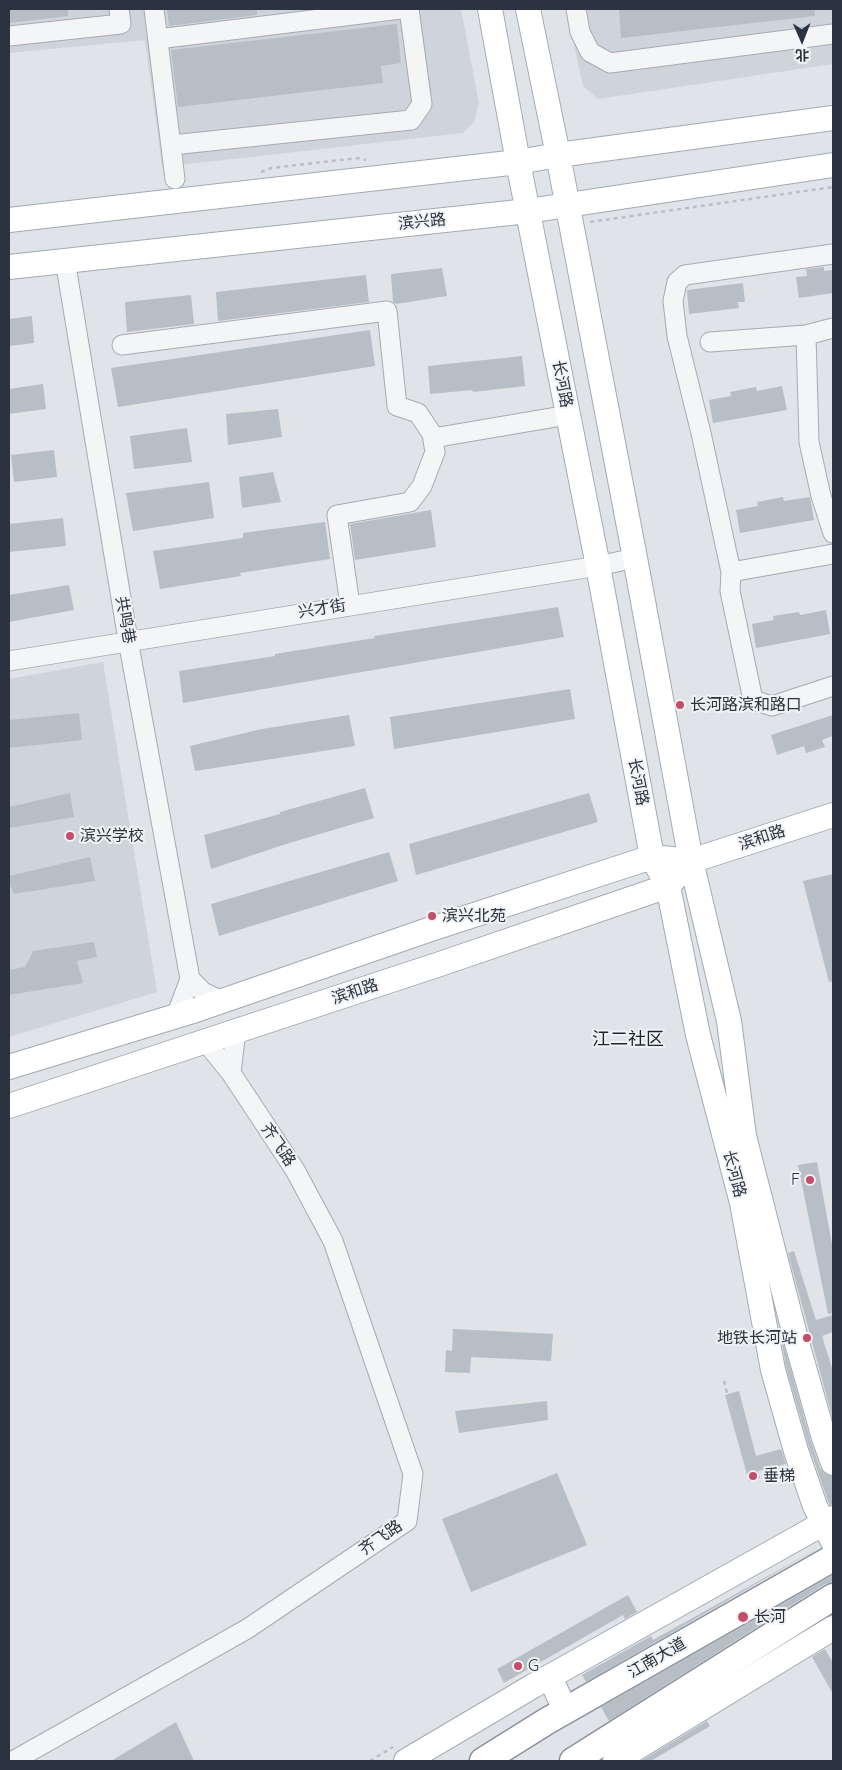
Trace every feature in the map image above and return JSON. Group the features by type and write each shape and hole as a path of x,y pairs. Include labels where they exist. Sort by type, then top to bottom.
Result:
{"highway":[{"name":"江南大道","path":"482,1761 565,1710 833,1558"},
{"path":"573,1761 621,1749 833,1597"}],"main road":[{"name":"长河路","path":"490,9 518,162 598,566 652,857 668,886 698,1035 742,1203 773,1370 796,1451 815,1506 830,1528"},
{"name":"长河路","path":"528,9 568,205 691,860 728,1021 744,1136 797,1343 833,1463"},
{"path":"9,220 518,162 558,154 833,118"},
{"name":"滨兴路","path":"9,267 528,211 833,164"},
{"name":"滨和路","path":"9,1067 222,1001 432,929 652,857 691,860 833,815"},
{"name":"滨和路","path":"9,1106 440,964 668,886 691,860"},
{"path":"406,1761 550,1677 830,1528"},
{"path":"621,1749 833,1628"},
{"path":"550,1677 565,1710"}],"street":[{"path":"9,36 121,24 119,9"},
{"path":"154,9 175,179"},
{"path":"158,39 401,9"},
{"path":"172,145 411,120 422,104 409,9"},
{"path":"576,9 580,32 590,52 610,63 833,34"},
{"path":"833,254 685,275 676,282 673,301 677,336 701,433 731,572 730,591 753,700 772,706 833,686"},
{"name":"共鸣巷","path":"64,260 128,640 190,979"},
{"path":"122,345 388,311 397,406 418,413 432,434 435,452 422,486 410,502 337,515 350,605"},
{"path":"710,342 806,335 833,328"},
{"path":"806,335 809,442 821,496 833,533"},
{"path":"433,438 568,415"},
{"path":"731,572 833,554"},
{"name":"兴才街","path":"9,661 128,640 598,566 635,558"},
{"path":"176,1016 190,979 206,994 222,1001"},
{"path":"231,1074 236,1031"},
{"name":"齐飞路","path":"13,1761 247,1629 407,1521 413,1474 333,1240 295,1170 231,1074 205,1041"}],"path":[{"path":"724,1381 735,1426"},
{"path":"827,1672 833,1683"}],"shaded area":[{"path":"9,9 461,9 479,103 474,122 463,133 162,167 145,40 9,53"},
{"path":"566,9 833,9 833,64 598,99 583,86"},
{"name":"滨兴学校","path":"103,662 157,992 9,1037 9,679"}],"building":[{"path":"9,9 68,9 68,16 9,23"},
{"path":"167,9 257,9 257,15 169,26"},
{"path":"619,9 815,9 815,16 621,38"},
{"path":"397,24 401,63 381,66 383,83 178,107 171,50"},
{"path":"824,267 824,271 833,270 833,293 799,298 796,277 807,276 806,269"},
{"path":"442,268 447,296 396,304 393,302 391,274"},
{"path":"366,275 369,302 218,321 216,292"},
{"path":"743,283 745,302 738,302 739,308 689,314 687,290"},
{"path":"191,295 194,324 127,332 125,302"},
{"path":"32,316 34,343 9,346 9,319"},
{"path":"370,330 375,366 118,407 111,368"},
{"path":"522,356 525,386 473,392 472,390 430,394 428,366"},
{"path":"43,384 46,409 9,414 9,389"},
{"path":"782,386 787,410 713,423 709,400 731,396 730,392 756,387 757,391"},
{"path":"278,409 282,437 228,445 226,414"},
{"path":"187,428 192,462 134,469 130,436"},
{"path":"54,450 57,477 14,482 11,455"},
{"path":"273,472 281,502 242,508 239,477"},
{"path":"209,482 214,518 133,531 126,493"},
{"path":"783,497 784,501 810,497 814,520 740,533 736,510 758,506 757,502"},
{"path":"431,510 436,547 355,560 350,524"},
{"path":"63,518 66,546 9,552 9,524"},
{"path":"325,522 330,559 240,573 241,576 160,589 153,551 243,538 243,533"},
{"path":"69,585 74,610 9,622 9,595"},
{"path":"558,607 564,637 183,703 179,671 375,638 374,636"},
{"path":"826,610 830,634 756,648 752,624 774,620 773,616 799,612 800,615"},
{"path":"570,689 575,719 394,749 390,717"},
{"path":"79,713 82,740 9,748 9,720"},
{"path":"349,715 355,746 195,771 190,746 262,729"},
{"path":"833,715 833,736 822,740 825,747 806,753 804,746 777,755 771,735"},
{"path":"365,788 374,818 211,869 204,835"},
{"path":"70,793 74,817 9,828 9,807"},
{"path":"589,793 598,822 416,875 409,844"},
{"path":"389,852 398,881 219,936 211,904"},
{"path":"90,857 95,881 14,894 9,883 9,876"},
{"path":"833,874 833,981 829,982 803,881"},
{"path":"94,942 97,957 77,961 83,983 9,995 9,970 25,967 33,951"},
{"path":"817,1162 833,1250 833,1313 828,1314 798,1165"},
{"path":"794,1251 816,1320 833,1315 833,1332 822,1336 833,1371 833,1420 788,1253"},
{"path":"453,1329 553,1334 551,1361 471,1357 470,1373 445,1372 446,1350 452,1351"},
{"path":"780,1331 820,1468 825,1474 833,1476 833,1504 830,1505 809,1447 786,1367"},
{"path":"739,1391 756,1456 781,1449 786,1464 758,1471 760,1478 749,1482 725,1395"},
{"path":"547,1401 548,1420 459,1433 455,1411"},
{"path":"557,1473 587,1545 471,1592 442,1519"},
{"path":"820,1547 586,1682 582,1675 651,1636 653,1640"},
{"path":"833,1575 833,1582 825,1584 609,1721 601,1707"},
{"path":"628,1595 637,1612 625,1619 623,1615 504,1683 497,1669"},
{"path":"825,1649 833,1663 833,1694 812,1657"},
{"path":"707,1721 710,1726 651,1761 641,1761"},
{"path":"176,1722 194,1761 111,1761"}],"place":[{"name":"长河路滨和路口","path":"680,705"},
{"name":"滨兴学校","path":"70,836"},
{"name":"滨兴北苑","path":"432,916"},
{"name":"F","path":"810,1180"},
{"name":"地铁长河站","path":"807,1338"},
{"name":"垂梯","path":"753,1476"},
{"name":"长河","path":"743,1617"},
{"name":"G","path":"518,1666"}],"district":[{"name":"江二社区","path":"628,1040"}]}
